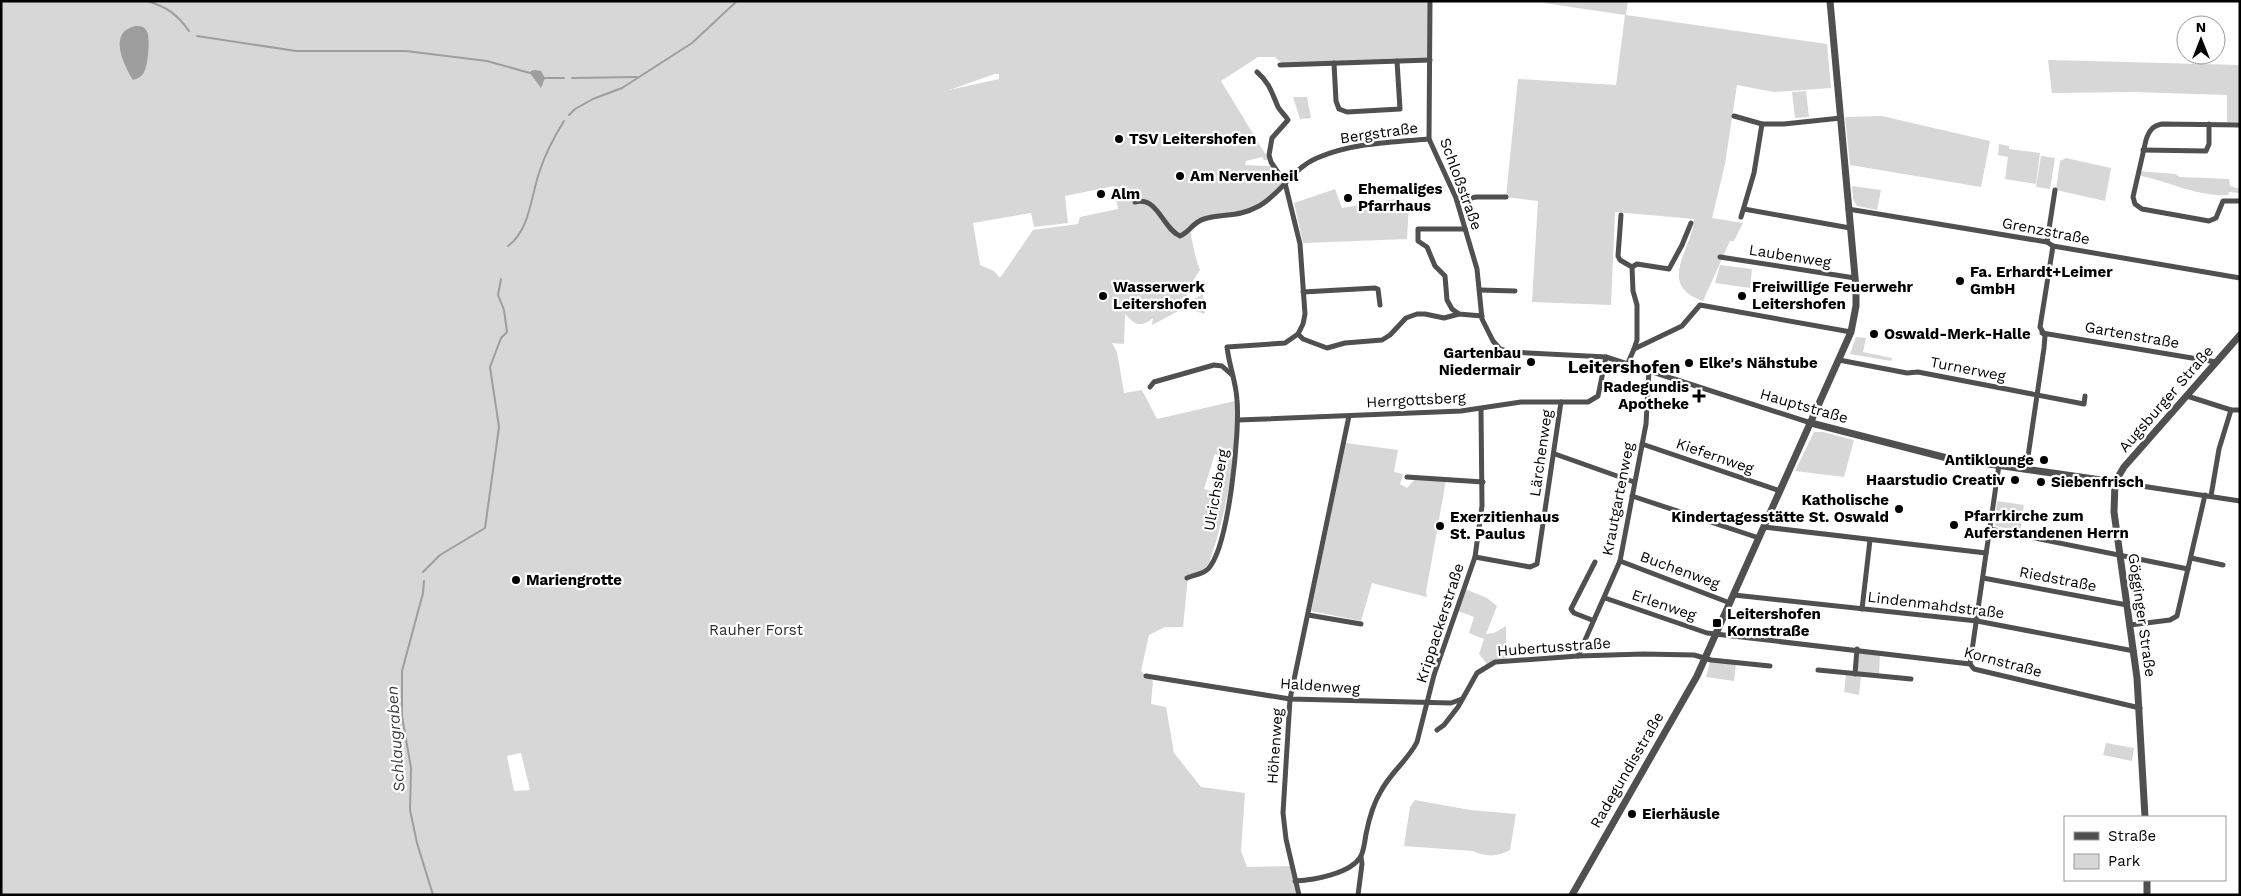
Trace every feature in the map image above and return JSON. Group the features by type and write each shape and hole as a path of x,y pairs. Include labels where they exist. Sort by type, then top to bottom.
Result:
{"street":[{"name":"Schloßstraße","path":"1430,1 1430,139 1448,177 1457,202 1477,269 1482,316 1493,341"},
{"name":"Radegundisstraße","path":"1572,895 1705,658 1851,332 1856,306 1855,278 1830,1"},
{"path":"1280,65 1430,60"},
{"path":"1334,63 1336,101 1339,109 1347,112 1400,109 1396,61"},
{"path":"1238,420 1228,347 1285,343 1298,334 1305,314 1300,244 1285,183 1268,155 1272,138 1288,120 1278,105 1276,96 1264,78 1257,72"},
{"path":"1734,116 1762,124 1784,124 1841,118"},
{"path":"1741,216 1754,173 1762,124"},
{"path":"2143,150 2206,151 2209,144 2209,124"},
{"path":"2240,125 2157,126 2148,133 2133,197 2138,207 2209,220 2216,218 2223,201 2240,201"},
{"name":"Bergstraße","path":"1135,202 1143,200 1152,204 1171,232 1180,236 1185,234 1195,222 1205,218 1240,214 1259,206 1275,195 1285,183 1310,161 1331,153 1381,142 1430,139"},
{"path":"2047,242 2055,190"},
{"path":"1457,202 1476,197 1506,197"},
{"path":"1744,208 1850,228"},
{"name":"Grenzstraße","path":"1848,208 2047,242 2053,246 2240,278"},
{"path":"1621,215 1618,256 1620,260 1632,267"},
{"path":"1632,267 1637,264 1669,269 1682,245 1691,222"},
{"path":"1459,314 1452,309 1447,300 1445,276 1435,266 1427,247 1418,241 1418,230 1465,229"},
{"path":"2026,470 2045,340 2040,326 2053,246"},
{"name":"Laubenweg","path":"1720,258 1855,278"},
{"path":"1628,363 1638,340 1637,305 1633,291 1632,267"},
{"path":"1303,292 1375,288 1378,289 1380,305"},
{"path":"1480,290 1515,291"},
{"path":"1634,348 1682,326 1700,305 1851,332"},
{"path":"1298,334 1327,348 1345,343 1382,340 1390,335 1406,318 1417,314 1444,318 1459,314 1482,316"},
{"name":"Gartenstraße","path":"2042,332 2216,362"},
{"name":"Augsburger Straße","path":"2114,482 2124,467 2240,335"},
{"name":"Hauptstraße","path":"1493,341 1500,349 1510,352 1606,357 1649,369 1729,398 1933,455 2114,482"},
{"name":"Herrgottsberg","path":"1238,420 1481,409 1521,402 1588,402 1598,396 1606,357"},
{"name":"Turnerweg","path":"1839,360 1907,373 1918,372 2084,404 2085,396"},
{"path":"1150,387 1154,382 1214,365 1222,366 1233,375"},
{"name":"Krautgartenweg","path":"1578,656 1592,620 1620,561 1648,412 1649,369"},
{"path":"2187,396 2231,410 2240,410"},
{"name":"Lärchenweg","path":"1475,557 1530,567 1537,564 1555,454 1561,402"},
{"name":"Krippackerstraße","path":"1361,857 1370,815 1380,792 1394,772 1412,752 1417,742 1437,668 1475,557 1482,506 1483,482 1481,409"},
{"path":"2130,625 2170,620 2177,616 2219,449 2231,410"},
{"name":"Höhenweg","path":"1299,895 1286,840 1283,813 1290,699 1349,416"},
{"name":"Ulrichsberg","path":"1187,578 1209,568 1216,552 1228,513 1238,420"},
{"name":"Kiefernweg","path":"1642,444 1780,491"},
{"path":"1555,454 1634,482"},
{"path":"1970,664 1999,465"},
{"path":"1407,477 1483,482"},
{"path":"2114,482 2240,501"},
{"name":"Gögginger Straße","path":"2114,482 2114,512 2128,605 2140,709 2145,816"},
{"path":"1632,496 1759,538"},
{"path":"1764,527 1986,553"},
{"path":"1990,529 2188,569"},
{"path":"1862,609 1870,540"},
{"path":"2191,558 2223,565"},
{"name":"Buchenweg","path":"1620,561 1730,603"},
{"path":"1592,620 1574,613 1571,609 1595,562"},
{"name":"Riedstraße","path":"1983,578 2128,605"},
{"name":"Lindenmahdstraße","path":"1734,595 1977,621 2134,651"},
{"name":"Erlenweg","path":"1604,598 1707,633 1716,634"},
{"path":"1308,615 1362,624"},
{"name":"Kornstraße","path":"1716,634 1857,649 1970,664 1974,669 2140,709"},
{"path":"1855,674 1857,649"},
{"name":"Hubertusstraße","path":"1437,730 1450,718 1477,673 1495,662 1578,656 1643,654 1694,655 1705,658"},
{"path":"1705,658 1770,666"},
{"path":"1818,670 1911,679"},
{"name":"Haldenweg","path":"1146,676 1290,699 1451,703 1463,698"},
{"path":"1295,881 1331,876 1347,868 1361,857"},
{"path":"1358,895 1362,864 1361,857"},
{"path":"2147,881 2147,895"}],"green space":[{"name":"Rauher Forst","path":"1,1 1430,1 1430,60 1284,65 1275,57 1258,57 1221,81 1269,160 1264,160 1262,157 1246,161 1245,165 1269,166 1271,162 1285,183 1275,195 1240,214 1205,218 1190,228 1200,270 1185,293 1192,300 1203,294 1205,314 1184,308 1152,325 1153,318 1145,323 1138,324 1125,314 1124,344 1112,343 1117,352 1124,393 1142,390 1157,419 1235,401 1230,483 1209,563 1204,569 1188,576 1183,627 1165,627 1149,635 1141,671 1153,681 1151,704 1166,707 1174,753 1201,787 1245,793 1241,851 1247,867 1290,866 1301,895 1,895","holes":["995,74 999,74 999,79 949,90","1114,186 1118,209 1080,217 1078,224 1033,230 1000,278 994,271 980,265 973,223 1031,213 1034,227 1068,223 1065,196","1222,452 1229,454 1220,494 1204,489 1215,454 1221,456","521,753 530,790 514,791 507,756"]},
{"path":"1545,1 1628,1 1626,15 1827,44 1831,88 1774,92 1737,85 1725,164 1712,218 1743,223 1734,241 1730,241 1703,301 1689,294 1681,285 1679,275 1680,265 1694,219 1615,212 1611,305 1532,302 1538,201 1506,197 1518,79 1616,85 1625,15 1544,3"},
{"path":"2048,60 2176,63 2176,65 2240,65 2240,122 2227,122 2227,95 2133,92 2052,93"},
{"path":"1806,91 1809,117 1795,118 1792,92"},
{"path":"1293,97 1307,97 1311,118 1300,119"},
{"path":"1882,116 1990,141 1981,187 1850,165 1845,117"},
{"path":"1999,144 2009,146 2009,149 2040,153 2036,184 2005,179 2008,157 1998,155"},
{"path":"2041,156 2055,158 2050,189 2036,187"},
{"path":"2066,158 2111,168 2105,201 2056,190 2060,161"},
{"path":"2139,171 2175,174 2180,177 2229,179 2230,186 2240,189 2240,193 2229,192 2228,195 2205,194 2138,175"},
{"path":"1852,186 1881,190 1877,210 1857,206 1853,199"},
{"path":"1335,189 1342,208 1401,198 1402,205 1409,204 1407,239 1303,243 1294,203"},
{"path":"1720,265 1752,269 1750,288 1715,283"},
{"path":"1856,337 1866,338 1863,352 1892,358 1891,361 1850,354"},
{"path":"1814,432 1823,432 1854,440 1844,477 1795,471"},
{"path":"1346,443 1398,450 1394,472 1403,474 1400,484 1407,488 1415,479 1446,480 1426,592 1427,597 1372,583 1361,621 1311,611"},
{"path":"1997,501 2024,505 2020,532 1995,525"},
{"path":"1465,589 1487,598 1497,606 1486,634 1494,633 1506,626 1506,660 1487,664 1479,654 1484,639 1469,633 1474,617 1458,611"},
{"path":"1859,651 1880,653 1879,675 1857,672"},
{"path":"1710,662 1736,664 1734,681 1706,677"},
{"path":"1846,675 1861,676 1859,695 1844,692"},
{"path":"2106,743 2134,748 2132,761 2103,755"},
{"path":"1415,800 1470,810 1516,814 1510,850 1492,855 1473,851 1404,846 1410,807"}],"shaded area":[{"path":"135,26 143,27 148,33 148,49 144,72 133,80 125,66 120,42 122,35 127,29"},
{"path":"535,70 541,71 545,78 541,88 530,73"}],"waterway":[{"path":"147,1 171,12 189,31"},
{"name":"Schlaugraben","path":"569,115 575,109 593,99 622,88 692,43 737,1"},
{"path":"197,36 296,51 406,51 487,61 530,73"},
{"path":"572,78 637,77"},
{"path":"545,78 564,78"},
{"name":"Schlaugraben","path":"508,246 521,231 529,212 541,166 564,121"},
{"name":"Schlaugraben","path":"423,572 440,555 485,528 499,427 490,367 501,338 507,332 504,310 498,295 501,279"},
{"name":"Schlaugraben","path":"424,581 423,593 402,671 402,716 411,768 410,810 417,843 433,895"}],"place":[{"name":"TSV Leitershofen","path":"1119,139"},
{"name":"Am Nervenheil","path":"1180,176"},
{"name":"Alm","path":"1101,194"},
{"name":"Ehemaliges Pfarrhaus","path":"1348,198"},
{"name":"Fa. Erhardt+Leimer GmbH","path":"1960,281"},
{"name":"Wasserwerk Leitershofen","path":"1103,296"},
{"name":"Freiwillige Feuerwehr Leitershofen","path":"1742,296"},
{"name":"Oswald-Merk-Halle","path":"1874,334"},
{"name":"Gartenbau Niedermair","path":"1531,362"},
{"name":"Elke's Nähstube","path":"1689,363"},
{"name":"Radegundis Apotheke","path":"1699,396"},
{"name":"Antiklounge","path":"2044,460"},
{"name":"Haarstudio Creativ","path":"2015,480"},
{"name":"Siebenfrisch","path":"2041,482"},
{"name":"Katholische Kindertagesstätte St. Oswald","path":"1899,509"},
{"name":"Pfarrkirche zum Auferstandenen Herrn","path":"1954,525"},
{"name":"Exerzitienhaus St. Paulus","path":"1440,526"},
{"name":"Mariengrotte","path":"516,580"},
{"name":"Leitershofen Kornstraße","path":"1717,623"},
{"name":"Eierhäusle","path":"1632,814"}],"district":[{"name":"Leitershofen","path":"1624,367"}]}
